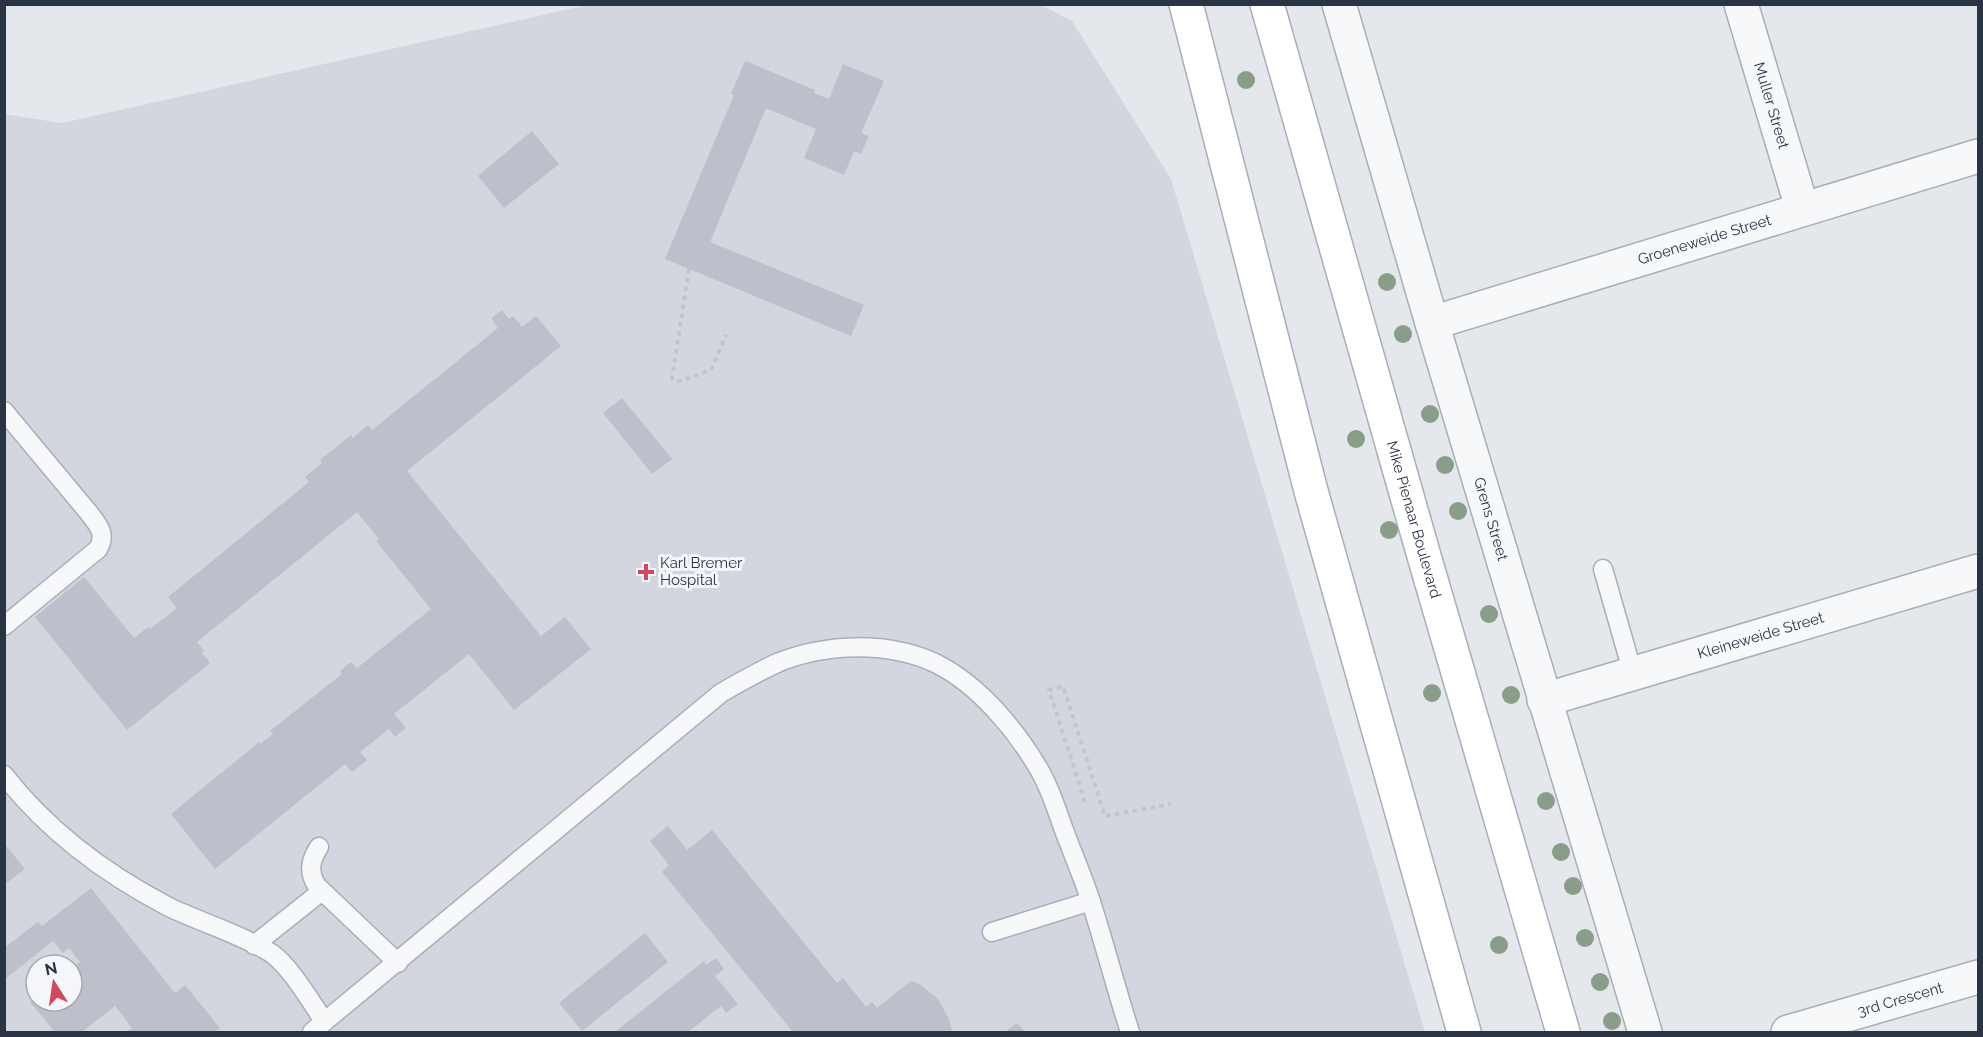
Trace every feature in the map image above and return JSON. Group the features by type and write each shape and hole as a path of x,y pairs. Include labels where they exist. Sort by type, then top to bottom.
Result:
{"main road":[{"path":"1186,4 1311,491 1464,1032"},
{"name":"Mike Pienaar Boulevard","path":"1267,4 1420,545 1563,1032"}],"street":[{"name":"Grens Street","path":"1339,4 1544,700 1645,1032"},
{"name":"Muller Street","path":"1741,4 1802,208"},
{"name":"Groeneweide Street","path":"1432,323 1978,156"},
{"name":"Kleineweide Street","path":"1544,700 1978,571"},
{"name":"3rd Crescent","path":"1788,1032 1978,977"}],"lane":[{"path":"4,411 89,513 100,528 102,538 98,549 4,626"},
{"path":"1603,569 1634,674"},
{"path":"4,775 21,796 63,836 109,871 168,906 272,954 293,977 318,1027 721,693 748,677 779,663 810,654 842,648 874,648 906,654 937,664 951,674 987,702 1025,746 1053,799 1091,901 1130,1032"},
{"path":"319,847 310,867 313,880 398,963"},
{"path":"254,945 322,891"},
{"path":"992,932 1091,901"}],"path":[{"path":"689,269 672,378 676,382 711,370 726,334"},
{"path":"1063,828 1090,818 1049,690 1063,686 1105,816 1171,804"}],"shaded area":[{"name":"Karl Bremer Hospital","path":"1040,4 1072,21 1171,179 1425,1032 5,1032 4,114 62,123 587,5"}],"building":[{"path":"745,61 815,90 814,93 829,99 843,64 884,81 861,133 869,136 861,154 854,151 844,175 804,158 816,129 766,108 710,242 864,305 851,336 665,259 734,95 731,94"},
{"path":"532,131 559,164 504,208 478,176"},
{"path":"502,310 509,319 513,316 522,327 536,316 561,346 407,471 541,636 565,617 591,649 514,710 469,654 394,714 406,728 395,737 389,729 360,752 367,760 352,772 345,764 215,869 171,814 259,742 260,744 273,734 270,731 342,674 340,671 351,662 357,668 431,609 376,541 379,539 357,512 197,642 210,663 127,730 35,617 84,577 134,638 148,627 150,629 177,608 168,597 309,482 305,477 322,463 320,460 351,435 353,438 368,425 372,430 498,328 491,318"},
{"path":"622,398 672,459 652,474 603,413"},
{"path":"668,826 687,850 712,830 837,983 843,978 866,1007 872,1002 877,1008 911,981 921,985 938,999 952,1030 948,1032 793,1032 662,872 669,865 650,841"},
{"path":"4,843 25,869 4,885"},
{"path":"91,888 175,993 185,985 220,1028 214,1032 126,1032 132,1028 115,1006 82,1032 55,1032 39,1013 84,1013 84,953 73,953 69,948 63,953 53,941 38,953 24,953 24,964 4,980 4,948 38,922 42,926"},
{"path":"645,933 668,962 582,1031 559,1003"},
{"path":"716,958 724,969 715,976 738,1004 726,1013 721,1006 688,1032 615,1032 704,961 706,965"},
{"path":"1017,1023 1025,1032 1005,1032"}],"place":[{"name":"Karl Bremer Hospital","path":"646,572"}]}
